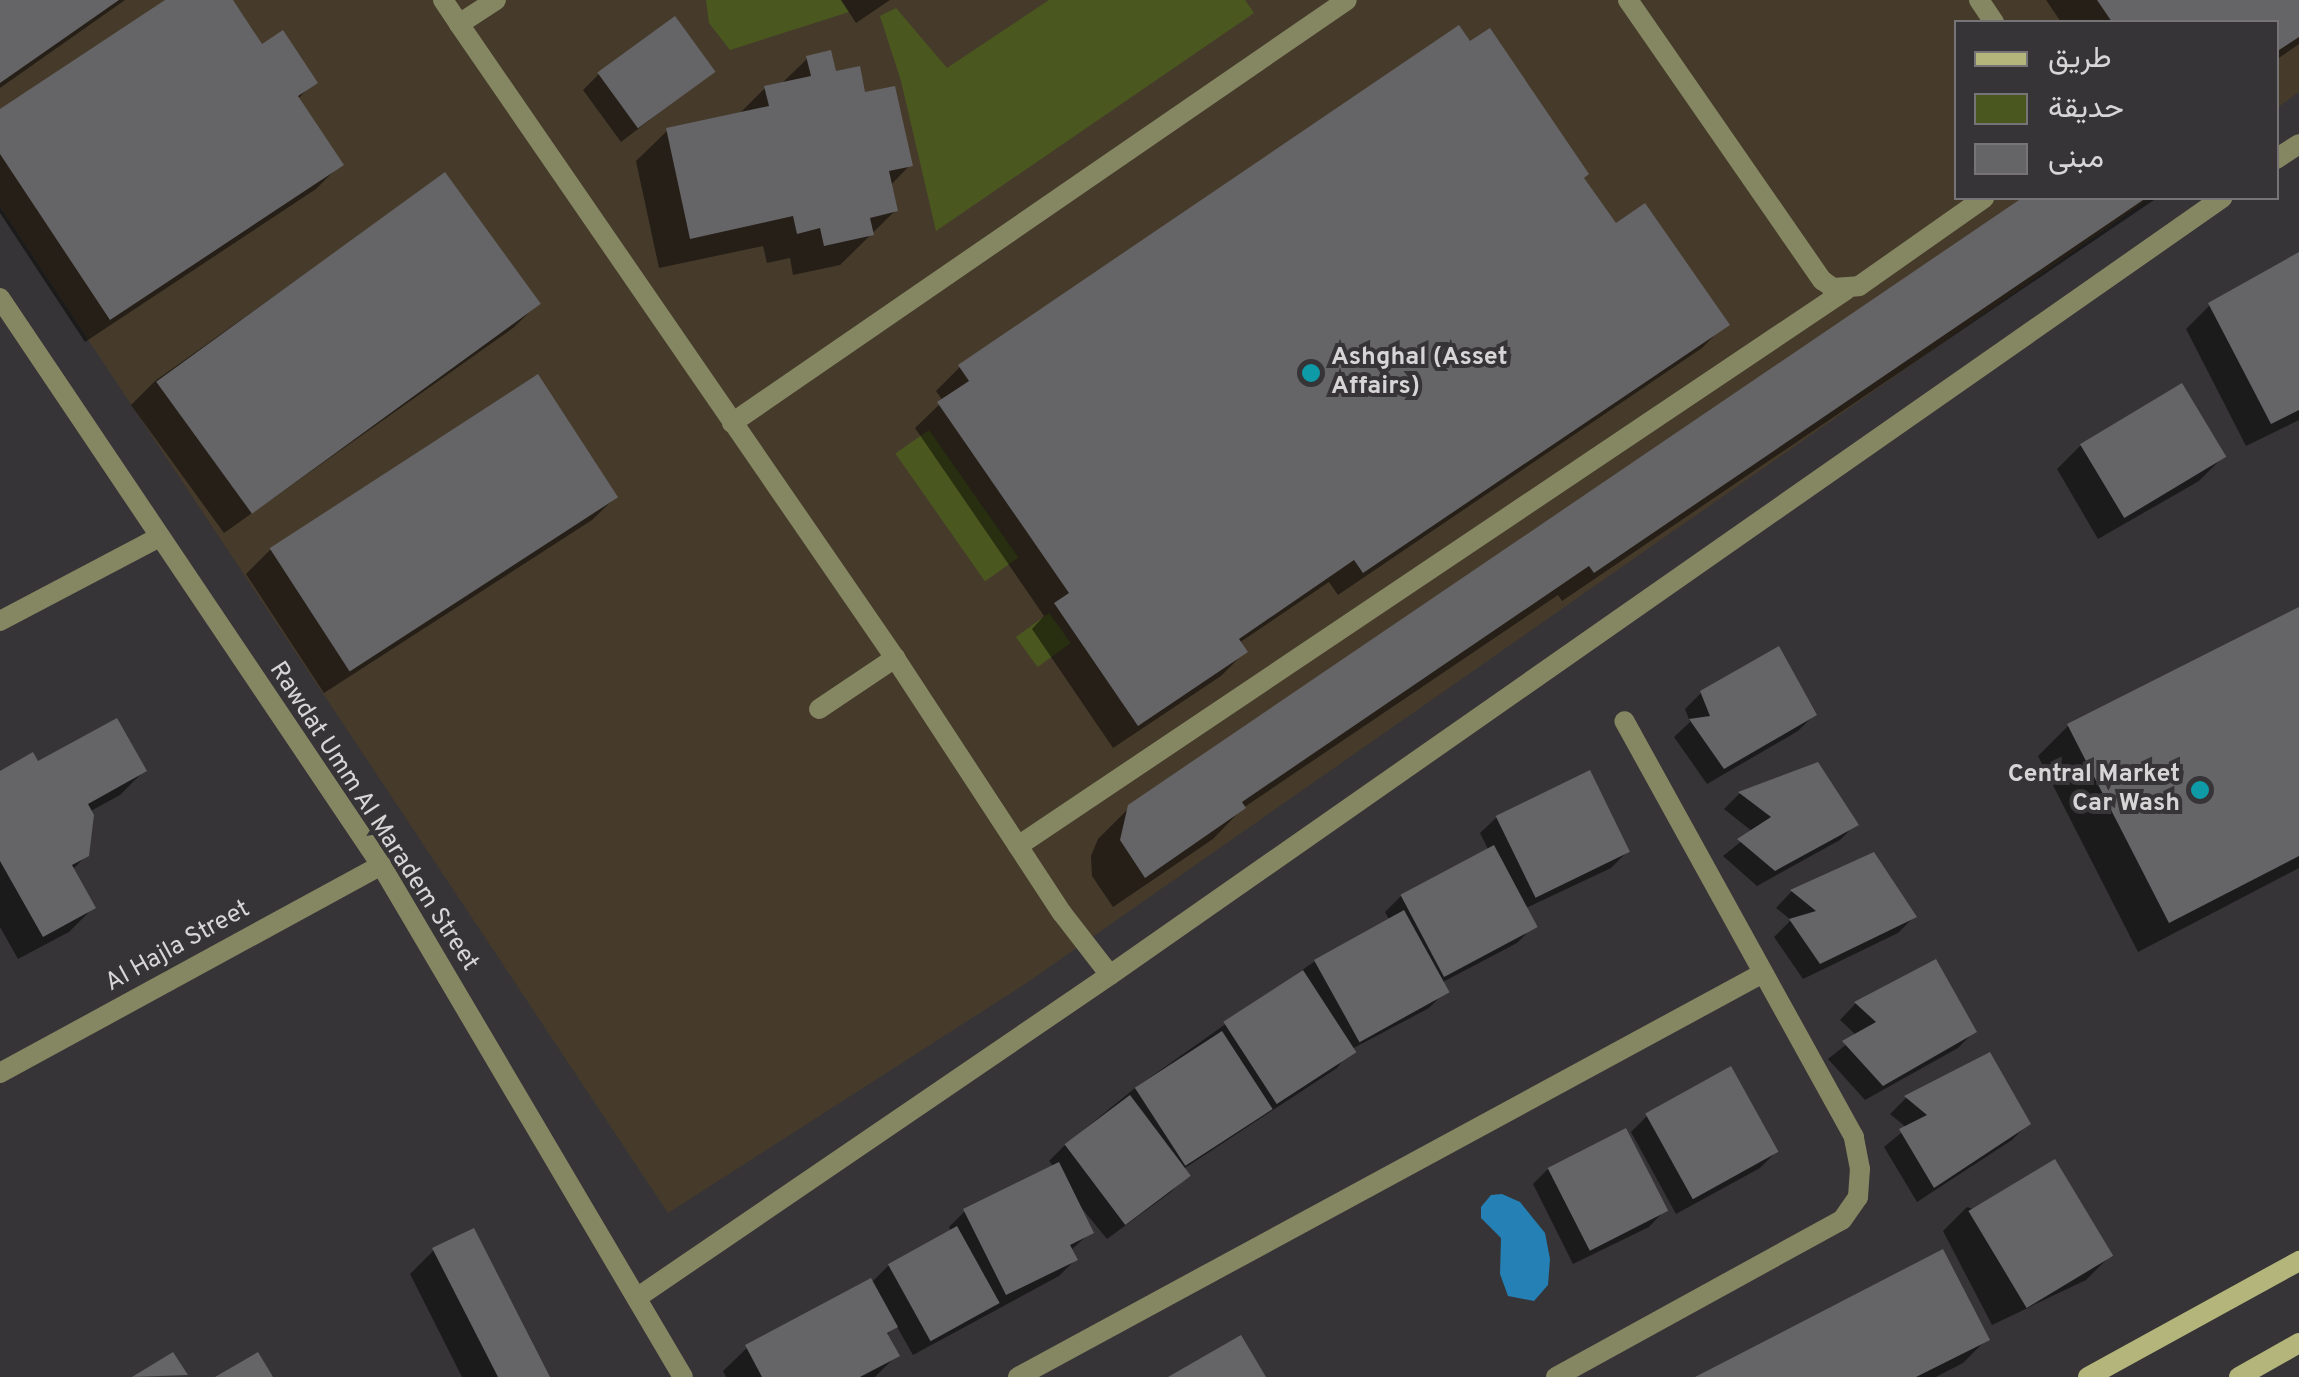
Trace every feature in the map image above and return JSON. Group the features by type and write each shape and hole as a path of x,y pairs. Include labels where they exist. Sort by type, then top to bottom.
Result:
{"main road":[{"path":"2088,1377 2299,1261"},
{"path":"2239,1377 2299,1343"}],"street":[{"path":"443,0 895,658 1062,913 1110,974"},
{"path":"459,24 496,0"},
{"path":"732,423 1346,0"},
{"path":"1628,0 1822,280 1846,290"},
{"path":"1018,846 1846,290 1859,286 1981,200"},
{"path":"638,1297 1110,974 2219,200"},
{"name":"Rawdat Umm Al Maradem Street","path":"0,298 380,866 683,1377"},
{"path":"0,621 158,537"},
{"path":"819,709 895,658"},
{"path":"1556,1377 1842,1220 1858,1197 1860,1169 1854,1137 1624,721"},
{"name":"Al Hajla Street","path":"0,1073 380,866"},
{"path":"1018,1377 1763,973"}],"shaded area":[{"path":"0,0 2299,0 2299,92 2279,107 2279,20 1954,20 1954,200 2147,200 1025,984 668,1213 0,207"}],"green space":[{"path":"706,0 841,0 849,12 730,50 709,23"},
{"path":"1049,0 1245,0 1254,13 936,231 901,81 880,16 896,8 947,68"},
{"path":"929,430 1018,558 985,581 895,454"},
{"path":"1049,613 1071,643 1038,667 1016,637"}],"water":[{"path":"1502,1194 1520,1202 1545,1233 1550,1259 1548,1285 1534,1301 1508,1296 1500,1274 1501,1238 1481,1218 1481,1207 1491,1195"}],"building":[{"path":"0,0 119,0 0,83"},
{"path":"165,0 233,0 262,44 283,30 318,83 298,96 344,165 110,320 0,154 0,109"},
{"path":"2097,0 2299,0 2299,37 2279,50 2279,20 2111,20"},
{"path":"675,16 716,72 638,128 597,72"},
{"name":"Ashghal (Asset Affairs)","path":"1459,25 1470,41 1490,28 1589,174 1584,178 1616,223 1645,203 1730,325 1363,573 1354,560 1239,639 1248,652 1138,726 1054,603 1069,593 937,402 969,381 958,365"},
{"path":"831,50 836,71 860,66 865,92 895,86 913,166 889,171 898,211 870,218 874,235 824,246 820,228 797,234 793,216 690,239 666,128 769,106 764,86 811,76 806,56"},
{"path":"445,172 541,304 252,514 156,382"},
{"path":"2019,200 2143,200 1594,573 1589,566 1242,802 1246,808 1145,878 1120,840 1128,805"},
{"path":"2299,252 2299,410 2271,424 2208,303"},
{"path":"538,374 618,497 350,672 270,548"},
{"path":"2182,383 2226,457 2124,518 2080,444"},
{"name":"Central Market Car Wash","path":"2299,607 2299,856 2169,923 2067,724"},
{"path":"1779,646 1817,715 1724,769 1689,719 1710,716 1700,691"},
{"path":"117,718 147,771 88,804 94,815 89,856 72,865 96,908 43,937 0,861 0,771 33,752 38,761"},
{"path":"1818,762 1859,825 1775,871 1737,839 1771,817 1738,792"},
{"path":"1590,770 1630,852 1536,898 1496,816"},
{"path":"1494,845 1538,927 1444,977 1400,895"},
{"path":"1874,852 1917,917 1820,964 1789,919 1816,911 1790,890"},
{"path":"1404,910 1450,992 1359,1042 1314,960"},
{"path":"1936,959 1977,1032 1883,1086 1842,1041 1876,1022 1854,1002"},
{"path":"1303,970 1356,1052 1277,1104 1223,1022"},
{"path":"1222,1031 1273,1109 1185,1166 1135,1088"},
{"path":"1990,1052 2031,1124 1934,1188 1899,1129 1927,1115 1904,1096"},
{"path":"1731,1066 1779,1152 1693,1199 1645,1114"},
{"path":"1130,1095 1191,1176 1125,1225 1065,1144"},
{"path":"1626,1128 1668,1211 1590,1251 1548,1168"},
{"path":"2055,1159 2113,1256 2027,1308 1968,1211"},
{"path":"1059,1162 1094,1233 1070,1245 1078,1260 1006,1295 963,1209"},
{"path":"957,1226 1000,1303 931,1341 888,1264"},
{"path":"474,1228 550,1377 498,1377 432,1248"},
{"path":"1943,1249 1990,1340 1916,1377 1695,1377"},
{"path":"871,1278 898,1327 887,1333 900,1356 860,1377 762,1377 745,1345"},
{"path":"1241,1335 1266,1377 1168,1377"},
{"path":"173,1352 188,1375 132,1377"},
{"path":"258,1352 273,1377 215,1377"}],"place":[{"name":"Ashghal (Asset Affairs)","path":"1311,373"},
{"name":"Central Market Car Wash","path":"2200,790"}]}
